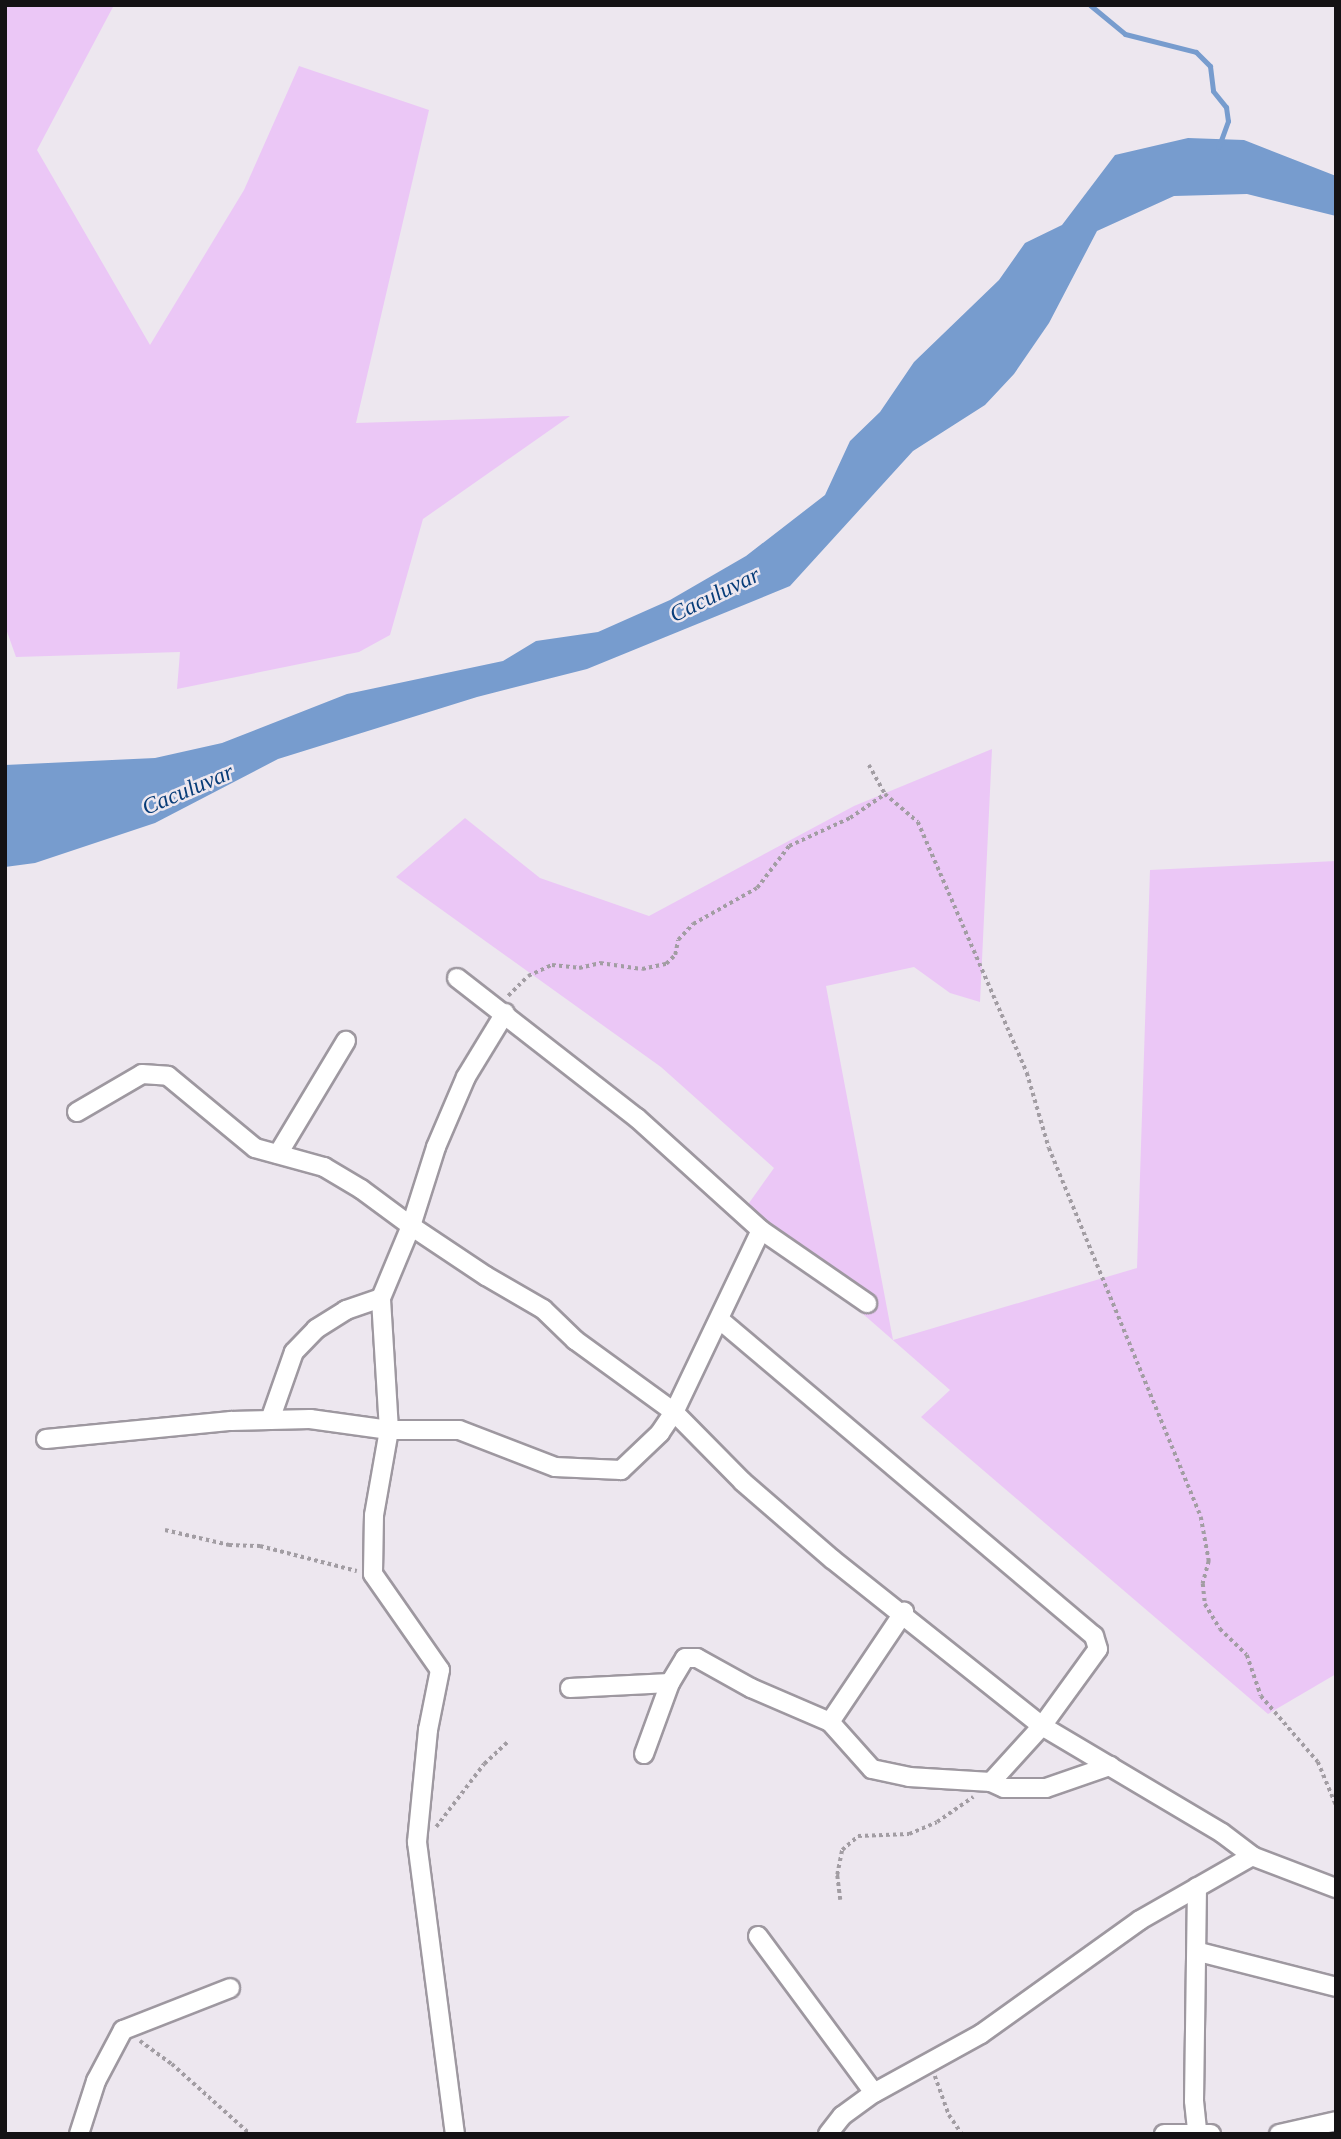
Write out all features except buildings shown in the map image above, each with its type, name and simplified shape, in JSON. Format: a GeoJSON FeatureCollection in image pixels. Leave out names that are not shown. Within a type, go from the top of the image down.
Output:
{"type":"FeatureCollection","features":[{"type":"Feature","properties":{"kind":"street"},"geometry":{"type":"LineString","coordinates":[[457,978],[637,1118],[761,1230],[867,1303]]}},
{"type":"Feature","properties":{"kind":"street"},"geometry":{"type":"LineString","coordinates":[[455,2134],[417,1842],[428,1730],[440,1670],[373,1574],[374,1515],[389,1430],[381,1298],[411,1227],[436,1147],[466,1077],[502,1011]]}},
{"type":"Feature","properties":{"kind":"street"},"geometry":{"type":"LineString","coordinates":[[278,1154],[346,1041]]}},
{"type":"Feature","properties":{"kind":"street"},"geometry":{"type":"LineString","coordinates":[[77,1112],[142,1074],[168,1076],[255,1147],[324,1167],[411,1227],[543,1309],[575,1340],[674,1412],[743,1482],[832,1559],[904,1612],[1042,1727],[1110,1766],[1252,1856],[1336,1888]]}},
{"type":"Feature","properties":{"kind":"street"},"geometry":{"type":"LineString","coordinates":[[46,1439],[310,1419],[389,1430],[459,1430],[555,1466],[621,1470],[660,1433],[674,1412],[761,1230]]}},
{"type":"Feature","properties":{"kind":"street"},"geometry":{"type":"LineString","coordinates":[[270,1420],[294,1352],[316,1329],[346,1310],[381,1298]]}},
{"type":"Feature","properties":{"kind":"street"},"geometry":{"type":"LineString","coordinates":[[720,1320],[1094,1636],[1098,1649],[1094,1661],[1042,1727],[991,1782]]}},
{"type":"Feature","properties":{"kind":"street"},"geometry":{"type":"LineString","coordinates":[[830,1722],[904,1612]]}},
{"type":"Feature","properties":{"kind":"street"},"geometry":{"type":"LineString","coordinates":[[644,1754],[670,1683],[685,1658],[697,1658],[751,1688],[830,1722],[872,1769],[908,1777],[991,1782],[1003,1788],[1046,1788],[1110,1766]]}},
{"type":"Feature","properties":{"kind":"street"},"geometry":{"type":"LineString","coordinates":[[570,1688],[670,1683]]}},
{"type":"Feature","properties":{"kind":"street"},"geometry":{"type":"LineString","coordinates":[[828,2134],[842,2116],[874,2093],[981,2034],[1140,1920],[1252,1856]]}},
{"type":"Feature","properties":{"kind":"street"},"geometry":{"type":"LineString","coordinates":[[1164,2134],[1204,2133],[1194,2101],[1199,1952],[1197,1887]]}},
{"type":"Feature","properties":{"kind":"street"},"geometry":{"type":"LineString","coordinates":[[758,1937],[874,2093]]}},
{"type":"Feature","properties":{"kind":"street"},"geometry":{"type":"LineString","coordinates":[[1199,1952],[1336,1987]]}},
{"type":"Feature","properties":{"kind":"street"},"geometry":{"type":"LineString","coordinates":[[79,2134],[96,2081],[123,2030],[230,1988]]}},
{"type":"Feature","properties":{"kind":"street"},"geometry":{"type":"LineString","coordinates":[[1279,2134],[1336,2121]]}},
{"type":"Feature","properties":{"kind":"path"},"geometry":{"type":"LineString","coordinates":[[869,765],[885,794],[918,822],[1027,1073],[1049,1148],[1201,1517],[1209,1561],[1203,1584],[1205,1604],[1220,1629],[1247,1655],[1261,1696],[1318,1762],[1336,1805]]}},
{"type":"Feature","properties":{"kind":"path"},"geometry":{"type":"LineString","coordinates":[[502,1011],[528,976],[552,965],[579,968],[600,963],[642,969],[666,964],[675,956],[678,940],[692,924],[757,888],[789,846],[850,818],[885,794]]}},
{"type":"Feature","properties":{"kind":"path"},"geometry":{"type":"LineString","coordinates":[[165,1530],[373,1574]]}},
{"type":"Feature","properties":{"kind":"path"},"geometry":{"type":"LineString","coordinates":[[417,1842],[440,1823],[484,1763],[509,1741]]}},
{"type":"Feature","properties":{"kind":"path"},"geometry":{"type":"LineString","coordinates":[[841,1900],[836,1875],[842,1850],[858,1836],[909,1834],[937,1822],[991,1782]]}},
{"type":"Feature","properties":{"kind":"path"},"geometry":{"type":"LineString","coordinates":[[123,2030],[172,2064],[250,2134]]}},
{"type":"Feature","properties":{"kind":"path"},"geometry":{"type":"LineString","coordinates":[[930,2063],[949,2115],[962,2134]]}},
{"type":"Feature","properties":{"kind":"shaded area"},"geometry":{"type":"Polygon","coordinates":[[[5,5],[114,5],[37,150],[150,345],[244,190],[299,66],[429,110],[356,423],[570,416],[423,519],[390,635],[359,652],[177,689],[180,652],[16,657],[5,626],[5,5]]]}},
{"type":"Feature","properties":{"kind":"shaded area"},"geometry":{"type":"Polygon","coordinates":[[[992,749],[980,1002],[950,993],[914,967],[826,986],[893,1340],[1137,1268],[1150,870],[1336,861],[1336,1674],[1268,1714],[921,1417],[950,1390],[744,1210],[774,1168],[661,1067],[396,877],[465,818],[540,878],[649,916],[854,806],[992,749]]]}},
{"type":"Feature","properties":{"kind":"water","name":"Caculuvar"},"geometry":{"type":"Polygon","coordinates":[[[1188,138],[1244,140],[1336,176],[1336,216],[1247,194],[1174,196],[1097,231],[1049,323],[1014,374],[985,405],[913,451],[790,586],[587,669],[477,697],[278,759],[155,823],[35,863],[5,867],[5,765],[155,758],[222,743],[347,694],[503,661],[536,641],[598,632],[670,600],[746,556],[825,495],[850,441],[880,412],[914,362],[999,280],[1025,243],[1062,225],[1115,155],[1188,138]]]}},
{"type":"Feature","properties":{"kind":"waterway"},"geometry":{"type":"LineString","coordinates":[[1090,5],[1125,34],[1196,52],[1210,66],[1213,91],[1226,107],[1228,121],[1219,146]]}}]}
